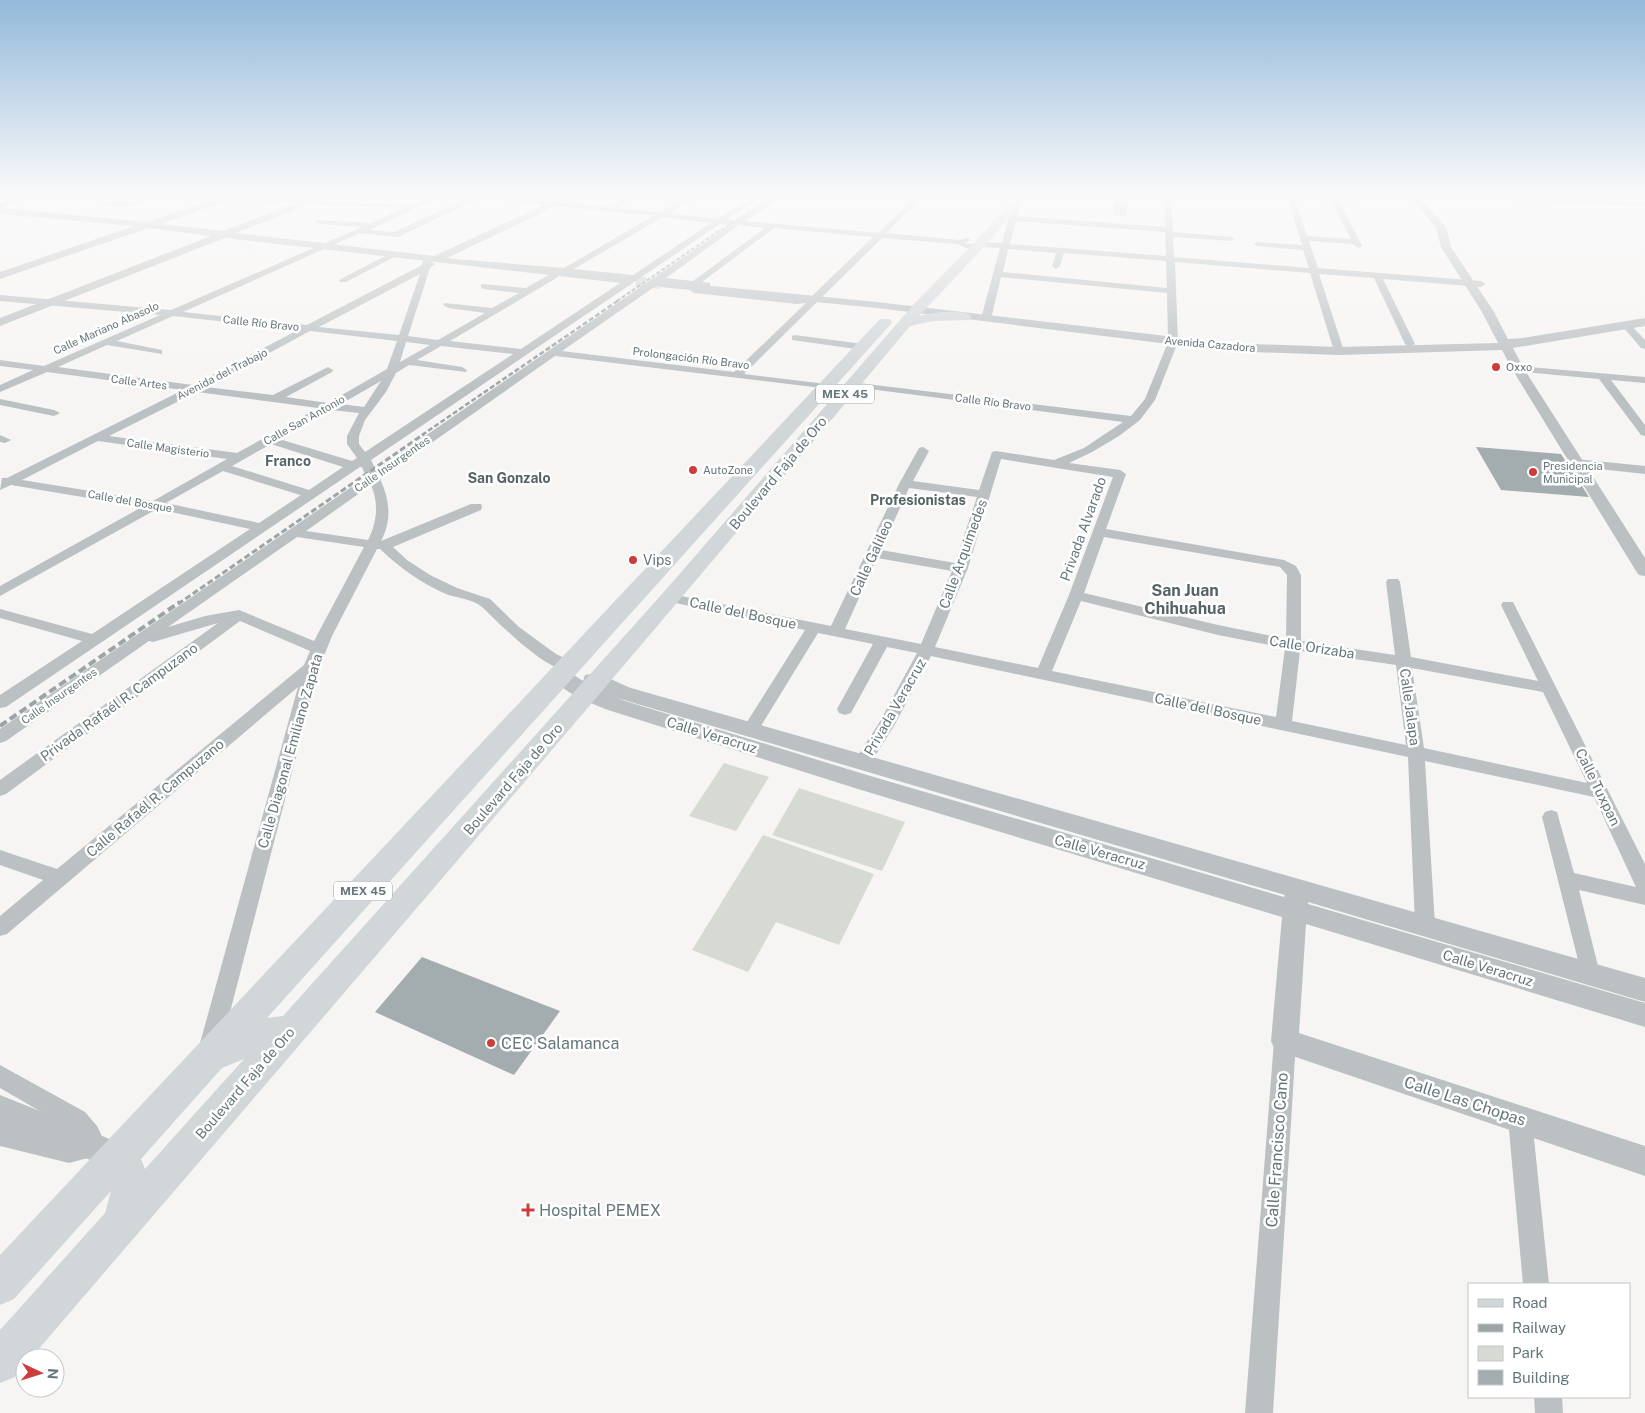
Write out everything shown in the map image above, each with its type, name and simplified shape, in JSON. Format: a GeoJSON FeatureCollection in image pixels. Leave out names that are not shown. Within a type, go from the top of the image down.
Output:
{"type":"FeatureCollection","features":[{"type":"Feature","properties":{"kind":"main road","name":"Boulevard Faja de Oro"},"geometry":{"type":"LineString","coordinates":[[0,1362],[293,1030],[573,675],[671,598],[739,500],[826,387],[863,347],[908,311],[963,260]]}},
{"type":"Feature","properties":{"kind":"main road","name":"Boulevard Faja de Oro"},"geometry":{"type":"LineString","coordinates":[[0,1284],[104,1152],[206,1061],[739,500],[854,384],[908,311],[922,282]]}},
{"type":"Feature","properties":{"kind":"main road"},"geometry":{"type":"LineString","coordinates":[[908,311],[933,317],[964,317]]}},
{"type":"Feature","properties":{"kind":"main road"},"geometry":{"type":"LineString","coordinates":[[206,1061],[220,1052],[264,1034],[293,1030]]}},
{"type":"Feature","properties":{"kind":"main road"},"geometry":{"type":"LineString","coordinates":[[104,1152],[125,1164],[129,1173],[131,1185],[130,1198],[119,1226]]}},
{"type":"Feature","properties":{"kind":"street"},"geometry":{"type":"LineString","coordinates":[[0,276],[45,260]]}},
{"type":"Feature","properties":{"kind":"street"},"geometry":{"type":"LineString","coordinates":[[0,322],[157,260]]}},
{"type":"Feature","properties":{"kind":"street","name":"Calle Mariano Abasolo"},"geometry":{"type":"LineString","coordinates":[[0,389],[294,260]]}},
{"type":"Feature","properties":{"kind":"street"},"geometry":{"type":"LineString","coordinates":[[343,280],[384,260]]}},
{"type":"Feature","properties":{"kind":"street"},"geometry":{"type":"LineString","coordinates":[[426,260],[465,262],[626,280]]}},
{"type":"Feature","properties":{"kind":"street","name":"Calle San Antonio"},"geometry":{"type":"LineString","coordinates":[[0,592],[392,371],[583,260]]}},
{"type":"Feature","properties":{"kind":"street","name":"Calle Insurgentes"},"geometry":{"type":"LineString","coordinates":[[0,737],[293,533],[362,466],[654,260]]}},
{"type":"Feature","properties":{"kind":"street","name":"Calle Insurgentes"},"geometry":{"type":"LineString","coordinates":[[0,703],[260,527],[552,353],[687,260]]}},
{"type":"Feature","properties":{"kind":"street"},"geometry":{"type":"LineString","coordinates":[[694,284],[726,260]]}},
{"type":"Feature","properties":{"kind":"street"},"geometry":{"type":"LineString","coordinates":[[736,376],[812,299],[854,260]]}},
{"type":"Feature","properties":{"kind":"street"},"geometry":{"type":"LineString","coordinates":[[987,315],[1002,260]]}},
{"type":"Feature","properties":{"kind":"street"},"geometry":{"type":"LineString","coordinates":[[1056,266],[1058,260]]}},
{"type":"Feature","properties":{"kind":"street"},"geometry":{"type":"LineString","coordinates":[[1055,464],[1088,450],[1115,434],[1133,420],[1150,400],[1173,340],[1170,260],[1476,284]]}},
{"type":"Feature","properties":{"kind":"street"},"geometry":{"type":"LineString","coordinates":[[1310,260],[1338,348]]}},
{"type":"Feature","properties":{"kind":"street"},"geometry":{"type":"LineString","coordinates":[[1456,260],[1476,284],[1531,370],[1582,463],[1645,571]]}},
{"type":"Feature","properties":{"kind":"street","name":"Avenida del Trabajo"},"geometry":{"type":"LineString","coordinates":[[2,481],[181,387],[433,261]]}},
{"type":"Feature","properties":{"kind":"street","name":"Avenida del Trabajo"},"geometry":{"type":"LineString","coordinates":[[2,481],[98,438],[194,389],[433,261]]}},
{"type":"Feature","properties":{"kind":"street","name":"Calle Diagonal Emiliano Zapata"},"geometry":{"type":"LineString","coordinates":[[206,1061],[311,668],[318,648],[379,545],[383,511],[380,492],[362,466],[353,444],[353,436],[356,428],[381,392],[392,371],[402,338],[433,261]]}},
{"type":"Feature","properties":{"kind":"street"},"geometry":{"type":"LineString","coordinates":[[465,262],[496,268],[626,280]]}},
{"type":"Feature","properties":{"kind":"street"},"geometry":{"type":"LineString","coordinates":[[998,274],[1171,291]]}},
{"type":"Feature","properties":{"kind":"street"},"geometry":{"type":"LineString","coordinates":[[1377,276],[1410,344]]}},
{"type":"Feature","properties":{"kind":"street"},"geometry":{"type":"LineString","coordinates":[[656,283],[694,284],[801,296],[812,299]]}},
{"type":"Feature","properties":{"kind":"street","name":"Avenida Cazadora"},"geometry":{"type":"LineString","coordinates":[[656,283],[877,306],[908,311],[987,315],[1226,347],[1338,348],[1488,344]]}},
{"type":"Feature","properties":{"kind":"street"},"geometry":{"type":"LineString","coordinates":[[484,286],[530,290]]}},
{"type":"Feature","properties":{"kind":"street","name":"Calle Río Bravo"},"geometry":{"type":"LineString","coordinates":[[0,298],[170,313],[522,352]]}},
{"type":"Feature","properties":{"kind":"street"},"geometry":{"type":"LineString","coordinates":[[448,305],[494,311]]}},
{"type":"Feature","properties":{"kind":"street","name":"Avenida Cazadora"},"geometry":{"type":"LineString","coordinates":[[964,317],[1173,340]]}},
{"type":"Feature","properties":{"kind":"street","name":"Avenida Cazadora"},"geometry":{"type":"LineString","coordinates":[[1338,348],[1410,344],[1513,344],[1645,322]]}},
{"type":"Feature","properties":{"kind":"street"},"geometry":{"type":"LineString","coordinates":[[1626,325],[1645,346]]}},
{"type":"Feature","properties":{"kind":"street"},"geometry":{"type":"LineString","coordinates":[[795,338],[863,347]]}},
{"type":"Feature","properties":{"kind":"street"},"geometry":{"type":"LineString","coordinates":[[105,342],[158,352]]}},
{"type":"Feature","properties":{"kind":"street"},"geometry":{"type":"LineString","coordinates":[[1513,344],[1518,369],[1582,463],[1645,549]]}},
{"type":"Feature","properties":{"kind":"street","name":"Prolongación Río Bravo"},"geometry":{"type":"LineString","coordinates":[[552,353],[826,387]]}},
{"type":"Feature","properties":{"kind":"street"},"geometry":{"type":"LineString","coordinates":[[407,362],[462,370]]}},
{"type":"Feature","properties":{"kind":"street","name":"Calle Artes"},"geometry":{"type":"LineString","coordinates":[[0,363],[367,411]]}},
{"type":"Feature","properties":{"kind":"street"},"geometry":{"type":"LineString","coordinates":[[1518,369],[1645,380]]}},
{"type":"Feature","properties":{"kind":"street"},"geometry":{"type":"LineString","coordinates":[[274,399],[328,370]]}},
{"type":"Feature","properties":{"kind":"street"},"geometry":{"type":"LineString","coordinates":[[1602,376],[1645,433]]}},
{"type":"Feature","properties":{"kind":"street","name":"Calle Río Bravo"},"geometry":{"type":"LineString","coordinates":[[854,384],[1133,420]]}},
{"type":"Feature","properties":{"kind":"street"},"geometry":{"type":"LineString","coordinates":[[0,402],[54,413]]}},
{"type":"Feature","properties":{"kind":"street","name":"Calle Magisterio"},"geometry":{"type":"LineString","coordinates":[[98,438],[239,457]]}},
{"type":"Feature","properties":{"kind":"street"},"geometry":{"type":"LineString","coordinates":[[269,440],[362,466]]}},
{"type":"Feature","properties":{"kind":"street","name":"Calle Galileo"},"geometry":{"type":"LineString","coordinates":[[836,632],[905,484],[923,452]]}},
{"type":"Feature","properties":{"kind":"street","name":"Calle Arquímedes"},"geometry":{"type":"LineString","coordinates":[[926,651],[961,568],[996,455],[1055,464]]}},
{"type":"Feature","properties":{"kind":"street"},"geometry":{"type":"LineString","coordinates":[[1582,463],[1645,470]]}},
{"type":"Feature","properties":{"kind":"street","name":"Privada Alvarado"},"geometry":{"type":"LineString","coordinates":[[1055,464],[1120,474],[1076,595]]}},
{"type":"Feature","properties":{"kind":"street"},"geometry":{"type":"LineString","coordinates":[[221,467],[304,492]]}},
{"type":"Feature","properties":{"kind":"street","name":"Calle del Bosque"},"geometry":{"type":"LineString","coordinates":[[2,481],[156,505],[260,527]]}},
{"type":"Feature","properties":{"kind":"street"},"geometry":{"type":"LineString","coordinates":[[905,484],[985,494]]}},
{"type":"Feature","properties":{"kind":"street"},"geometry":{"type":"LineString","coordinates":[[293,533],[379,545],[476,507]]}},
{"type":"Feature","properties":{"kind":"street"},"geometry":{"type":"LineString","coordinates":[[1099,532],[1284,564],[1291,569],[1294,574],[1294,645],[1283,724]]}},
{"type":"Feature","properties":{"kind":"street"},"geometry":{"type":"LineString","coordinates":[[379,545],[425,578],[452,591],[485,602],[514,630],[573,675]]}},
{"type":"Feature","properties":{"kind":"street"},"geometry":{"type":"LineString","coordinates":[[873,553],[961,568]]}},
{"type":"Feature","properties":{"kind":"street","name":"Calle Jalapa"},"geometry":{"type":"LineString","coordinates":[[1393,582],[1416,753],[1426,926]]}},
{"type":"Feature","properties":{"kind":"street"},"geometry":{"type":"LineString","coordinates":[[1043,674],[1076,595]]}},
{"type":"Feature","properties":{"kind":"street","name":"Calle Orizaba"},"geometry":{"type":"LineString","coordinates":[[1076,595],[1190,624],[1294,645],[1404,661],[1549,688]]}},
{"type":"Feature","properties":{"kind":"street","name":"Calle del Bosque"},"geometry":{"type":"LineString","coordinates":[[671,598],[1283,724],[1601,792]]}},
{"type":"Feature","properties":{"kind":"street","name":"Calle Tuxpan"},"geometry":{"type":"LineString","coordinates":[[1508,605],[1601,792],[1645,886]]}},
{"type":"Feature","properties":{"kind":"street"},"geometry":{"type":"LineString","coordinates":[[0,613],[95,640]]}},
{"type":"Feature","properties":{"kind":"street"},"geometry":{"type":"LineString","coordinates":[[239,615],[318,648]]}},
{"type":"Feature","properties":{"kind":"street","name":"Privada Rafaél R. Campuzano"},"geometry":{"type":"LineString","coordinates":[[136,643],[187,626],[239,615]]}},
{"type":"Feature","properties":{"kind":"street","name":"Privada Rafaél R. Campuzano"},"geometry":{"type":"LineString","coordinates":[[0,789],[239,615]]}},
{"type":"Feature","properties":{"kind":"street","name":"Privada Rafaél R. Campuzano"},"geometry":{"type":"LineString","coordinates":[[172,618],[187,626]]}},
{"type":"Feature","properties":{"kind":"street","name":"Calle del Bosque"},"geometry":{"type":"LineString","coordinates":[[750,730],[814,628]]}},
{"type":"Feature","properties":{"kind":"street"},"geometry":{"type":"LineString","coordinates":[[845,709],[882,642]]}},
{"type":"Feature","properties":{"kind":"street","name":"Privada Veracruz"},"geometry":{"type":"LineString","coordinates":[[862,763],[900,704],[926,651]]}},
{"type":"Feature","properties":{"kind":"street","name":"Calle Rafaél R. Campuzano"},"geometry":{"type":"LineString","coordinates":[[0,928],[311,668]]}},
{"type":"Feature","properties":{"kind":"street","name":"Calle Veracruz"},"geometry":{"type":"LineString","coordinates":[[573,675],[624,693],[862,763],[1295,899],[1645,1015]]}},
{"type":"Feature","properties":{"kind":"street","name":"Calle Veracruz"},"geometry":{"type":"LineString","coordinates":[[573,675],[616,705],[866,783],[1295,899],[1426,926],[1645,990]]}},
{"type":"Feature","properties":{"kind":"street"},"geometry":{"type":"LineString","coordinates":[[1552,818],[1590,974]]}},
{"type":"Feature","properties":{"kind":"street"},"geometry":{"type":"LineString","coordinates":[[0,857],[59,878]]}},
{"type":"Feature","properties":{"kind":"street"},"geometry":{"type":"LineString","coordinates":[[1567,879],[1645,898]]}},
{"type":"Feature","properties":{"kind":"street","name":"Calle Francisco Cano"},"geometry":{"type":"LineString","coordinates":[[1259,1413],[1295,899]]}},
{"type":"Feature","properties":{"kind":"street","name":"Calle Las Chopas"},"geometry":{"type":"LineString","coordinates":[[1285,1041],[1645,1161]]}},
{"type":"Feature","properties":{"kind":"street"},"geometry":{"type":"LineString","coordinates":[[0,1076],[77,1120],[104,1152]]}},
{"type":"Feature","properties":{"kind":"street"},"geometry":{"type":"LineString","coordinates":[[0,1109],[104,1152]]}},
{"type":"Feature","properties":{"kind":"street"},"geometry":{"type":"LineString","coordinates":[[1520,1119],[1536,1283]]}},
{"type":"Feature","properties":{"kind":"street"},"geometry":{"type":"LineString","coordinates":[[0,1134],[23,1141],[68,1150],[104,1152]]}},
{"type":"Feature","properties":{"kind":"street"},"geometry":{"type":"LineString","coordinates":[[1548,1398],[1550,1413]]}},
{"type":"Feature","properties":{"kind":"green space"},"geometry":{"type":"Polygon","coordinates":[[[724,763],[769,777],[736,831],[689,816],[724,763]]]}},
{"type":"Feature","properties":{"kind":"green space"},"geometry":{"type":"Polygon","coordinates":[[[799,788],[905,822],[882,871],[772,835],[799,788]]]}},
{"type":"Feature","properties":{"kind":"green space"},"geometry":{"type":"Polygon","coordinates":[[[763,835],[874,874],[839,945],[776,922],[748,972],[692,950],[763,835]]]}},
{"type":"Feature","properties":{"kind":"building","name":"Presidencia Municipal"},"geometry":{"type":"Polygon","coordinates":[[[1476,447],[1561,454],[1589,497],[1501,490],[1476,447]]]}},
{"type":"Feature","properties":{"kind":"building","name":"CEC Salamanca"},"geometry":{"type":"Polygon","coordinates":[[[422,957],[560,1011],[514,1075],[375,1012],[422,957]]]}},
{"type":"Feature","properties":{"kind":"tunnel"},"geometry":{"type":"LineString","coordinates":[[621,280],[660,284]]}},
{"type":"Feature","properties":{"kind":"railway"},"geometry":{"type":"LineString","coordinates":[[617,301],[677,260]]}},
{"type":"Feature","properties":{"kind":"railway"},"geometry":{"type":"LineString","coordinates":[[422,435],[619,300]]}},
{"type":"Feature","properties":{"kind":"railway"},"geometry":{"type":"LineString","coordinates":[[178,604],[424,434]]}},
{"type":"Feature","properties":{"kind":"railway"},"geometry":{"type":"LineString","coordinates":[[0,726],[180,602]]}},
{"type":"Feature","properties":{"kind":"place","name":"Oxxo"},"geometry":{"type":"Point","coordinates":[1496,367]}},
{"type":"Feature","properties":{"kind":"place","name":"AutoZone"},"geometry":{"type":"Point","coordinates":[693,470]}},
{"type":"Feature","properties":{"kind":"place","name":"Presidencia Municipal"},"geometry":{"type":"Point","coordinates":[1533,472]}},
{"type":"Feature","properties":{"kind":"place","name":"Vips"},"geometry":{"type":"Point","coordinates":[633,560]}},
{"type":"Feature","properties":{"kind":"place","name":"CEC Salamanca"},"geometry":{"type":"Point","coordinates":[491,1043]}},
{"type":"Feature","properties":{"kind":"place","name":"Hospital PEMEX"},"geometry":{"type":"Point","coordinates":[528,1210]}},
{"type":"Feature","properties":{"kind":"district","name":"Franco"},"geometry":{"type":"Point","coordinates":[288,461]}},
{"type":"Feature","properties":{"kind":"district","name":"San Gonzalo"},"geometry":{"type":"Point","coordinates":[509,478]}},
{"type":"Feature","properties":{"kind":"district","name":"Profesionistas"},"geometry":{"type":"Point","coordinates":[918,500]}},
{"type":"Feature","properties":{"kind":"district","name":"San Juan Chihuahua"},"geometry":{"type":"Point","coordinates":[1185,599]}}]}
